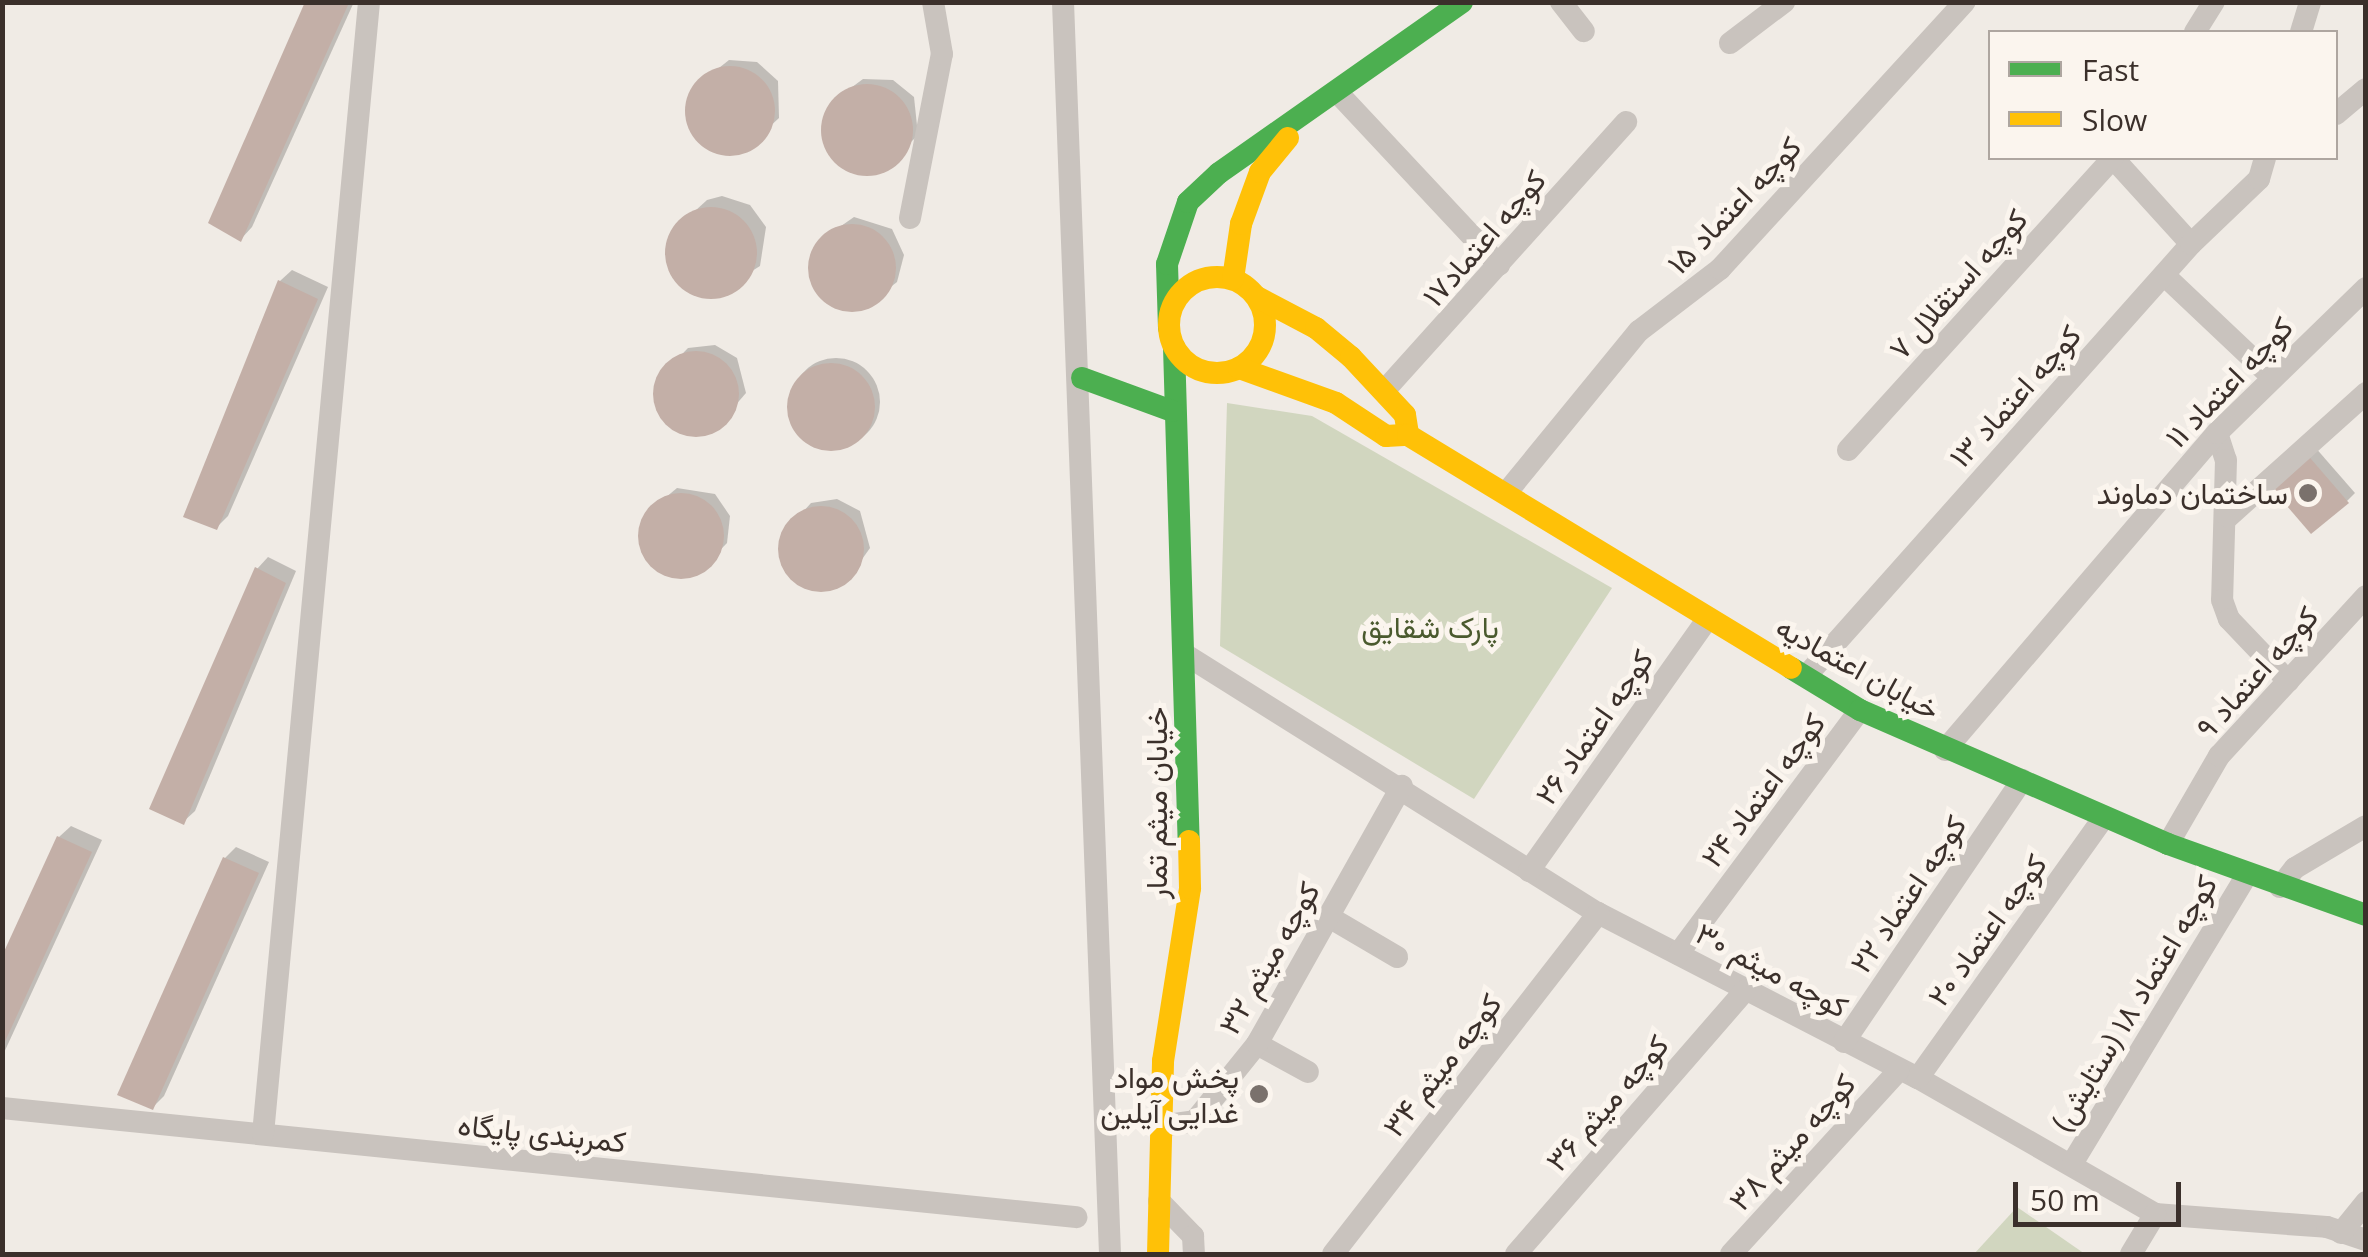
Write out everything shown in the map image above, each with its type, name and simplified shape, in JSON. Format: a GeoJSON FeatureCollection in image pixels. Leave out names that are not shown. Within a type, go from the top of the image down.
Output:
{"type":"FeatureCollection","features":[{"type":"Feature","properties":{"kind":"street"},"geometry":{"type":"LineString","coordinates":[[263,1134],[369,2]]}},
{"type":"Feature","properties":{"kind":"street"},"geometry":{"type":"LineString","coordinates":[[910,218],[942,54],[933,2]]}},
{"type":"Feature","properties":{"kind":"street"},"geometry":{"type":"LineString","coordinates":[[1063,2],[1082,378],[1110,1254]]}},
{"type":"Feature","properties":{"kind":"street","name":"خیابان میثم تمار"},"geometry":{"type":"LineString","coordinates":[[1158,1254],[1163,1061],[1190,888],[1186,654],[1167,264],[1188,202],[1462,2]]}},
{"type":"Feature","properties":{"kind":"street"},"geometry":{"type":"LineString","coordinates":[[1562,2],[1584,32]]}},
{"type":"Feature","properties":{"kind":"street"},"geometry":{"type":"LineString","coordinates":[[1730,43],[1784,2]]}},
{"type":"Feature","properties":{"kind":"street","name":"کوچه اعتماد ۱۵"},"geometry":{"type":"LineString","coordinates":[[1507,492],[1639,331],[1720,269],[1965,2]]}},
{"type":"Feature","properties":{"kind":"street"},"geometry":{"type":"LineString","coordinates":[[2196,30],[2214,2]]}},
{"type":"Feature","properties":{"kind":"street"},"geometry":{"type":"LineString","coordinates":[[2302,30],[2310,2]]}},
{"type":"Feature","properties":{"kind":"street"},"geometry":{"type":"LineString","coordinates":[[2338,112],[2366,89]]}},
{"type":"Feature","properties":{"kind":"street"},"geometry":{"type":"LineString","coordinates":[[1336,92],[1499,265]]}},
{"type":"Feature","properties":{"kind":"street","name":"خیابان میثم تمار"},"geometry":{"type":"LineString","coordinates":[[1233,278],[1241,224],[1260,172],[1312,109]]}},
{"type":"Feature","properties":{"kind":"street","name":"کوچه اعتماد۱۷"},"geometry":{"type":"LineString","coordinates":[[1384,391],[1626,122]]}},
{"type":"Feature","properties":{"kind":"street","name":"کوچه استقلال ۷"},"geometry":{"type":"LineString","coordinates":[[1848,450],[2111,160]]}},
{"type":"Feature","properties":{"kind":"street"},"geometry":{"type":"LineString","coordinates":[[2115,160],[2192,244]]}},
{"type":"Feature","properties":{"kind":"street","name":"کوچه اعتماد ۱۳"},"geometry":{"type":"LineString","coordinates":[[1807,675],[2262,168]]}},
{"type":"Feature","properties":{"kind":"street"},"geometry":{"type":"LineString","coordinates":[[2164,274],[2274,378]]}},
{"type":"Feature","properties":{"kind":"street"},"geometry":{"type":"LineString","coordinates":[[1230,371],[1186,362],[1171,338],[1171,310],[1196,282],[1233,278],[1257,298],[1316,328],[1405,415],[1408,435]]}},
{"type":"Feature","properties":{"kind":"street","name":"کوچه اعتماد ۱۱"},"geometry":{"type":"LineString","coordinates":[[1945,750],[2217,433],[2366,288]]}},
{"type":"Feature","properties":{"kind":"street"},"geometry":{"type":"LineString","coordinates":[[1082,378],[1172,411],[1230,371],[1264,340],[1266,321],[1257,298]]}},
{"type":"Feature","properties":{"kind":"street","name":"خیابان اعتمادیه"},"geometry":{"type":"LineString","coordinates":[[1230,371],[1336,403],[1386,436],[1408,435],[1860,710],[2168,844],[2366,915]]}},
{"type":"Feature","properties":{"kind":"street"},"geometry":{"type":"LineString","coordinates":[[2228,517],[2366,392]]}},
{"type":"Feature","properties":{"kind":"street"},"geometry":{"type":"LineString","coordinates":[[2217,433],[2226,460],[2228,517],[2220,581],[2229,619],[2288,680]]}},
{"type":"Feature","properties":{"kind":"street","name":"کوچه اعتماد ۹"},"geometry":{"type":"LineString","coordinates":[[2168,844],[2219,756],[2366,596]]}},
{"type":"Feature","properties":{"kind":"street","name":"کوچه اعتماد ۲۶"},"geometry":{"type":"LineString","coordinates":[[1529,870],[1708,618]]}},
{"type":"Feature","properties":{"kind":"street","name":"کوچه میثم ۳۰"},"geometry":{"type":"LineString","coordinates":[[1186,654],[1402,786],[1598,913],[2073,1162],[2154,1214],[2341,1233],[2366,1240]]}},
{"type":"Feature","properties":{"kind":"street","name":"کوچه اعتماد ۲۴"},"geometry":{"type":"LineString","coordinates":[[1678,954],[1860,710]]}},
{"type":"Feature","properties":{"kind":"street","name":"کوچه اعتماد ۲۲"},"geometry":{"type":"LineString","coordinates":[[1844,1042],[2022,780]]}},
{"type":"Feature","properties":{"kind":"street","name":"کوچه میثم ۳۲"},"geometry":{"type":"LineString","coordinates":[[1160,1126],[1195,1121],[1257,1044],[1402,786]]}},
{"type":"Feature","properties":{"kind":"street","name":"کوچه اعتماد ۲۰"},"geometry":{"type":"LineString","coordinates":[[1908,1074],[2104,817]]}},
{"type":"Feature","properties":{"kind":"street"},"geometry":{"type":"LineString","coordinates":[[2290,890],[2295,868],[2366,826]]}},
{"type":"Feature","properties":{"kind":"street"},"geometry":{"type":"LineString","coordinates":[[2290,890],[2366,844]]}},
{"type":"Feature","properties":{"kind":"street","name":"کوچه اعتماد ۱۸ (ستایش)"},"geometry":{"type":"LineString","coordinates":[[2073,1162],[2247,875]]}},
{"type":"Feature","properties":{"kind":"street","name":"کوچه میثم ۳۴"},"geometry":{"type":"LineString","coordinates":[[1333,1254],[1598,913]]}},
{"type":"Feature","properties":{"kind":"street"},"geometry":{"type":"LineString","coordinates":[[1329,917],[1397,956]]}},
{"type":"Feature","properties":{"kind":"street","name":"کوچه میثم ۳۶"},"geometry":{"type":"LineString","coordinates":[[1516,1254],[1745,991]]}},
{"type":"Feature","properties":{"kind":"street"},"geometry":{"type":"LineString","coordinates":[[1257,1044],[1308,1072]]}},
{"type":"Feature","properties":{"kind":"street","name":"کوچه میثم ۳۸"},"geometry":{"type":"LineString","coordinates":[[1732,1254],[1908,1074]]}},
{"type":"Feature","properties":{"kind":"street","name":"کمربندی پایگاه"},"geometry":{"type":"LineString","coordinates":[[2,1108],[1076,1217]]}},
{"type":"Feature","properties":{"kind":"street"},"geometry":{"type":"LineString","coordinates":[[1159,1201],[1194,1236],[1194,1254]]}},
{"type":"Feature","properties":{"kind":"street"},"geometry":{"type":"LineString","coordinates":[[2341,1233],[2366,1202]]}},
{"type":"Feature","properties":{"kind":"street"},"geometry":{"type":"LineString","coordinates":[[2130,1254],[2154,1214]]}},
{"type":"Feature","properties":{"kind":"green space","name":"پارک شقایق"},"geometry":{"type":"Polygon","coordinates":[[[1227,403],[1312,416],[1612,588],[1474,799],[1220,646],[1227,403]]]}},
{"type":"Feature","properties":{"kind":"green space"},"geometry":{"type":"Polygon","coordinates":[[[2017,1207],[2085,1254],[1974,1254],[2017,1207]]]}},
{"type":"Feature","properties":{"kind":"building"},"geometry":{"type":"Polygon","coordinates":[[[305,2],[349,3],[241,242],[208,223],[305,2]]]}},
{"type":"Feature","properties":{"kind":"building"},"geometry":{"type":"Polygon","coordinates":[[[730,66],[747,69],[762,79],[772,94],[772,128],[762,143],[747,153],[730,156],[713,153],[698,143],[688,128],[685,111],[688,94],[698,79],[713,69],[730,66]]]}},
{"type":"Feature","properties":{"kind":"building"},"geometry":{"type":"Polygon","coordinates":[[[867,84],[884,88],[899,98],[909,113],[913,130],[909,147],[899,162],[884,172],[867,176],[850,172],[835,162],[825,147],[821,130],[825,113],[835,98],[850,88],[867,84]]]}},
{"type":"Feature","properties":{"kind":"building"},"geometry":{"type":"Polygon","coordinates":[[[711,207],[729,210],[744,220],[754,235],[754,271],[744,286],[729,296],[711,299],[693,296],[678,286],[668,271],[665,253],[668,235],[678,220],[693,210],[711,207]]]}},
{"type":"Feature","properties":{"kind":"building"},"geometry":{"type":"Polygon","coordinates":[[[852,224],[877,231],[889,243],[896,268],[889,293],[877,305],[852,312],[827,305],[815,293],[808,268],[815,243],[827,231],[852,224]]]}},
{"type":"Feature","properties":{"kind":"building"},"geometry":{"type":"Polygon","coordinates":[[[278,280],[318,299],[217,530],[183,517],[278,280]]]}},
{"type":"Feature","properties":{"kind":"building"},"geometry":{"type":"Polygon","coordinates":[[[696,351],[720,358],[732,370],[739,394],[732,418],[720,430],[696,437],[672,430],[660,418],[653,394],[660,370],[672,358],[696,351]]]}},
{"type":"Feature","properties":{"kind":"building"},"geometry":{"type":"Polygon","coordinates":[[[831,363],[848,366],[862,376],[872,390],[872,424],[862,438],[848,448],[831,451],[814,448],[800,438],[790,424],[787,407],[790,390],[800,376],[814,366],[831,363]]]}},
{"type":"Feature","properties":{"kind":"building","name":"ساختمان دماوند"},"geometry":{"type":"Polygon","coordinates":[[[2305,452],[2349,503],[2311,534],[2268,484],[2305,452]]]}},
{"type":"Feature","properties":{"kind":"building"},"geometry":{"type":"Polygon","coordinates":[[[681,493],[705,500],[717,512],[724,536],[717,560],[705,572],[681,579],[657,572],[645,560],[638,536],[645,512],[657,500],[681,493]]]}},
{"type":"Feature","properties":{"kind":"building"},"geometry":{"type":"Polygon","coordinates":[[[821,506],[845,513],[857,525],[864,549],[857,573],[845,585],[821,592],[797,585],[785,573],[778,549],[785,525],[797,513],[821,506]]]}},
{"type":"Feature","properties":{"kind":"building"},"geometry":{"type":"Polygon","coordinates":[[[255,567],[286,583],[184,825],[149,809],[255,567]]]}},
{"type":"Feature","properties":{"kind":"building"},"geometry":{"type":"Polygon","coordinates":[[[57,836],[92,852],[2,1048],[2,956],[57,836]]]}},
{"type":"Feature","properties":{"kind":"building"},"geometry":{"type":"Polygon","coordinates":[[[223,857],[259,873],[153,1110],[117,1095],[223,857]]]}},
{"type":"Feature","properties":{"kind":"traffic: fast"},"geometry":{"type":"LineString","coordinates":[[1169,328],[1167,264],[1188,202],[1219,173],[1462,2]]}},
{"type":"Feature","properties":{"kind":"traffic: fast"},"geometry":{"type":"LineString","coordinates":[[1174,347],[1189,841]]}},
{"type":"Feature","properties":{"kind":"traffic: fast"},"geometry":{"type":"LineString","coordinates":[[1082,378],[1172,411]]}},
{"type":"Feature","properties":{"kind":"traffic: fast"},"geometry":{"type":"LineString","coordinates":[[1791,668],[1860,710],[2168,844],[2366,915]]}},
{"type":"Feature","properties":{"kind":"traffic: slow"},"geometry":{"type":"LineString","coordinates":[[1233,279],[1241,224],[1260,172],[1288,138]]}},
{"type":"Feature","properties":{"kind":"traffic: slow"},"geometry":{"type":"LineString","coordinates":[[1217,277],[1235,281],[1251,291],[1261,307],[1265,325],[1261,343],[1251,359],[1235,369],[1217,373],[1199,369],[1183,359],[1173,343],[1169,325],[1173,307],[1183,291],[1199,281],[1217,277]]}},
{"type":"Feature","properties":{"kind":"traffic: slow"},"geometry":{"type":"LineString","coordinates":[[1257,297],[1316,328],[1351,357],[1405,415],[1408,435]]}},
{"type":"Feature","properties":{"kind":"traffic: slow"},"geometry":{"type":"LineString","coordinates":[[1239,368],[1336,403],[1386,436],[1408,435],[1791,668]]}},
{"type":"Feature","properties":{"kind":"traffic: slow"},"geometry":{"type":"LineString","coordinates":[[1158,1254],[1163,1061],[1190,888],[1189,841]]}},
{"type":"Feature","properties":{"kind":"place","name":"ساختمان دماوند"},"geometry":{"type":"Point","coordinates":[2308,493]}},
{"type":"Feature","properties":{"kind":"place","name":"پخش مواد غدایی آیلین"},"geometry":{"type":"Point","coordinates":[1259,1094]}}]}
